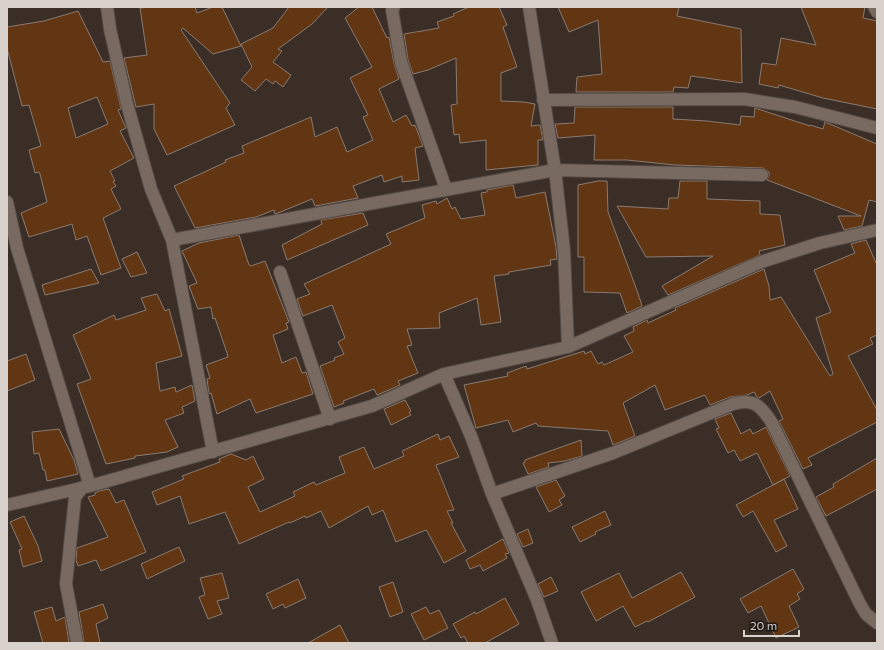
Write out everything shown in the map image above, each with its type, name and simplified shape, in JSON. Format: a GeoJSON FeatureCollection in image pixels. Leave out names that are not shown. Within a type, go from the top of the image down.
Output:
{"type":"FeatureCollection","features":[{"type":"Feature","properties":{"kind":"street"},"geometry":{"type":"LineString","coordinates":[[107,7],[110,29],[131,118],[151,189],[172,240],[213,452]]}},
{"type":"Feature","properties":{"kind":"street"},"geometry":{"type":"LineString","coordinates":[[394,7],[392,10],[401,62],[446,189]]}},
{"type":"Feature","properties":{"kind":"street"},"geometry":{"type":"LineString","coordinates":[[529,7],[555,170],[564,250],[568,347]]}},
{"type":"Feature","properties":{"kind":"street"},"geometry":{"type":"LineString","coordinates":[[874,7],[877,12]]}},
{"type":"Feature","properties":{"kind":"street"},"geometry":{"type":"LineString","coordinates":[[544,100],[744,99],[795,107],[877,128]]}},
{"type":"Feature","properties":{"kind":"street"},"geometry":{"type":"LineString","coordinates":[[172,240],[555,170],[762,175]]}},
{"type":"Feature","properties":{"kind":"street"},"geometry":{"type":"LineString","coordinates":[[7,202],[18,248],[86,487]]}},
{"type":"Feature","properties":{"kind":"street"},"geometry":{"type":"LineString","coordinates":[[7,505],[86,487],[330,419],[372,406],[444,374],[568,347],[760,262],[820,243],[877,230]]}},
{"type":"Feature","properties":{"kind":"street"},"geometry":{"type":"LineString","coordinates":[[280,272],[330,419]]}},
{"type":"Feature","properties":{"kind":"street"},"geometry":{"type":"LineString","coordinates":[[444,374],[471,436],[492,494],[537,600],[552,643]]}},
{"type":"Feature","properties":{"kind":"street"},"geometry":{"type":"LineString","coordinates":[[492,494],[620,451],[733,404],[744,401],[754,403],[764,411],[772,423],[860,604],[866,614],[877,623]]}},
{"type":"Feature","properties":{"kind":"street"},"geometry":{"type":"LineString","coordinates":[[77,643],[66,584],[75,497],[86,487]]}},
{"type":"Feature","properties":{"kind":"building"},"geometry":{"type":"Polygon","coordinates":[[[195,7],[197,13],[213,7],[222,7],[241,46],[213,54],[183,28],[181,30],[230,103],[226,108],[235,125],[167,155],[154,129],[154,104],[136,107],[124,58],[147,55],[140,8],[195,7]]]}},
{"type":"Feature","properties":{"kind":"building"},"geometry":{"type":"Polygon","coordinates":[[[289,7],[328,7],[312,24],[278,49],[282,51],[273,62],[291,75],[283,87],[275,81],[273,84],[266,79],[255,91],[241,80],[252,67],[241,44],[273,28],[289,7]]]}},
{"type":"Feature","properties":{"kind":"building"},"geometry":{"type":"Polygon","coordinates":[[[359,7],[372,7],[387,38],[389,37],[399,79],[379,89],[393,122],[406,115],[412,126],[415,125],[423,146],[415,148],[419,180],[402,182],[402,176],[384,182],[382,175],[353,186],[358,198],[315,206],[312,199],[275,214],[274,210],[256,217],[195,228],[174,186],[226,162],[225,160],[244,153],[242,146],[311,117],[315,137],[337,127],[347,152],[373,140],[363,117],[368,115],[350,78],[372,67],[345,18],[359,7]]]}},
{"type":"Feature","properties":{"kind":"building"},"geometry":{"type":"Polygon","coordinates":[[[469,7],[499,7],[507,25],[503,27],[517,67],[501,73],[501,101],[535,104],[531,126],[540,125],[543,140],[538,140],[538,165],[486,170],[486,140],[460,143],[459,134],[454,135],[451,105],[457,104],[456,58],[428,70],[413,74],[408,60],[404,34],[439,28],[437,22],[454,16],[453,14],[469,7]]]}},
{"type":"Feature","properties":{"kind":"building"},"geometry":{"type":"Polygon","coordinates":[[[558,7],[679,7],[677,16],[741,29],[742,83],[691,76],[688,88],[674,87],[673,92],[576,92],[577,77],[602,74],[598,20],[569,32],[558,7]]]}},
{"type":"Feature","properties":{"kind":"building"},"geometry":{"type":"Polygon","coordinates":[[[801,7],[865,7],[863,18],[877,21],[877,109],[823,98],[779,85],[778,88],[759,84],[762,63],[776,65],[781,38],[816,45],[801,7]]]}},
{"type":"Feature","properties":{"kind":"building"},"geometry":{"type":"Polygon","coordinates":[[[78,11],[103,62],[110,61],[121,109],[118,110],[126,128],[120,131],[134,158],[110,171],[115,181],[113,182],[116,186],[111,189],[121,209],[103,218],[121,268],[101,275],[87,236],[76,240],[72,224],[29,237],[21,213],[47,202],[40,174],[39,172],[35,173],[29,150],[41,146],[29,105],[22,106],[7,48],[7,27],[44,21],[78,11]],[[97,97],[68,108],[76,138],[108,124],[97,97]]]}},
{"type":"Feature","properties":{"kind":"building"},"geometry":{"type":"Polygon","coordinates":[[[575,107],[673,107],[673,119],[740,125],[741,116],[754,117],[755,108],[823,129],[825,122],[877,144],[877,202],[869,200],[862,226],[844,230],[838,216],[861,216],[767,180],[769,172],[763,168],[675,165],[627,160],[594,160],[595,135],[558,138],[555,124],[574,123],[575,107]]]}},
{"type":"Feature","properties":{"kind":"building"},"geometry":{"type":"Polygon","coordinates":[[[598,181],[607,181],[608,212],[642,306],[627,313],[620,293],[584,292],[584,257],[578,257],[578,185],[598,181]]]}},
{"type":"Feature","properties":{"kind":"building"},"geometry":{"type":"Polygon","coordinates":[[[680,181],[707,181],[707,199],[760,201],[760,214],[780,215],[785,245],[759,251],[760,255],[668,295],[662,286],[713,256],[646,257],[617,206],[668,209],[669,198],[678,198],[680,181]]]}},
{"type":"Feature","properties":{"kind":"building"},"geometry":{"type":"Polygon","coordinates":[[[513,185],[516,198],[545,192],[557,259],[550,260],[551,265],[494,276],[501,322],[481,325],[477,298],[439,313],[440,328],[407,329],[412,345],[407,346],[418,373],[398,381],[400,385],[377,395],[374,389],[343,401],[344,403],[334,407],[320,366],[335,360],[334,358],[344,354],[338,342],[345,338],[332,305],[303,316],[297,299],[310,294],[304,284],[391,244],[386,234],[425,218],[422,205],[436,201],[437,204],[447,198],[452,209],[455,207],[461,219],[485,215],[481,193],[487,192],[487,190],[513,185]]]}},
{"type":"Feature","properties":{"kind":"building"},"geometry":{"type":"Polygon","coordinates":[[[363,213],[368,225],[287,260],[282,245],[322,224],[321,220],[363,213]]]}},
{"type":"Feature","properties":{"kind":"building"},"geometry":{"type":"Polygon","coordinates":[[[239,235],[249,265],[251,266],[265,261],[289,322],[286,323],[288,329],[273,335],[282,363],[296,357],[302,373],[306,372],[313,394],[256,413],[250,399],[217,414],[211,393],[209,394],[207,379],[210,378],[206,365],[228,357],[215,318],[213,319],[211,307],[198,309],[189,286],[197,283],[182,251],[199,243],[239,235]]]}},
{"type":"Feature","properties":{"kind":"building"},"geometry":{"type":"Polygon","coordinates":[[[866,240],[877,265],[877,335],[870,338],[873,344],[848,356],[877,410],[877,422],[808,458],[812,465],[803,469],[779,421],[783,419],[770,391],[759,398],[754,392],[747,395],[730,397],[710,405],[705,395],[665,410],[655,385],[623,403],[635,436],[613,445],[608,431],[538,426],[536,423],[513,432],[508,420],[476,428],[464,385],[508,376],[507,373],[526,366],[527,369],[584,351],[585,354],[591,351],[598,364],[602,362],[604,365],[633,352],[624,336],[634,331],[633,327],[647,320],[648,323],[676,310],[675,308],[764,269],[769,286],[770,300],[781,297],[830,376],[833,374],[816,318],[831,312],[814,270],[855,253],[851,244],[866,240]]]}},
{"type":"Feature","properties":{"kind":"building"},"geometry":{"type":"Polygon","coordinates":[[[137,252],[147,273],[131,277],[122,259],[137,252]]]}},
{"type":"Feature","properties":{"kind":"building"},"geometry":{"type":"Polygon","coordinates":[[[91,269],[99,283],[45,295],[42,285],[91,269]]]}},
{"type":"Feature","properties":{"kind":"building"},"geometry":{"type":"Polygon","coordinates":[[[157,294],[165,311],[169,309],[182,356],[156,363],[160,391],[175,387],[176,392],[192,385],[195,401],[182,407],[184,413],[165,420],[178,447],[167,452],[135,456],[135,458],[106,464],[77,384],[91,379],[73,335],[114,315],[116,320],[146,310],[141,298],[157,294]]]}},
{"type":"Feature","properties":{"kind":"building"},"geometry":{"type":"Polygon","coordinates":[[[26,354],[35,380],[7,391],[7,361],[26,354]]]}},
{"type":"Feature","properties":{"kind":"building"},"geometry":{"type":"Polygon","coordinates":[[[405,400],[411,411],[409,412],[411,415],[391,425],[384,409],[405,400]]]}},
{"type":"Feature","properties":{"kind":"building"},"geometry":{"type":"Polygon","coordinates":[[[731,413],[741,434],[750,429],[753,434],[766,427],[790,476],[773,485],[757,453],[740,461],[734,450],[728,453],[716,429],[719,428],[715,419],[731,413]]]}},
{"type":"Feature","properties":{"kind":"building"},"geometry":{"type":"Polygon","coordinates":[[[59,429],[74,460],[78,474],[47,481],[39,453],[34,454],[32,432],[59,429]]]}},
{"type":"Feature","properties":{"kind":"building"},"geometry":{"type":"Polygon","coordinates":[[[438,434],[440,440],[449,436],[459,457],[436,465],[454,510],[447,511],[453,523],[451,523],[466,551],[444,563],[426,530],[396,542],[383,510],[372,515],[368,506],[329,528],[321,511],[306,518],[305,516],[290,523],[289,522],[239,544],[225,512],[189,524],[180,496],[157,505],[152,492],[184,479],[182,476],[220,462],[219,459],[231,454],[246,460],[253,456],[264,479],[248,487],[260,512],[295,496],[293,492],[314,482],[316,485],[345,473],[339,457],[364,447],[374,469],[404,456],[402,451],[438,434]]]}},
{"type":"Feature","properties":{"kind":"building"},"geometry":{"type":"Polygon","coordinates":[[[581,440],[582,456],[565,461],[548,463],[549,467],[528,474],[523,463],[525,460],[581,440]]]}},
{"type":"Feature","properties":{"kind":"building"},"geometry":{"type":"Polygon","coordinates":[[[877,458],[877,489],[826,516],[816,497],[834,487],[833,484],[877,458]]]}},
{"type":"Feature","properties":{"kind":"building"},"geometry":{"type":"Polygon","coordinates":[[[784,479],[798,509],[774,520],[787,546],[776,552],[753,511],[743,517],[736,505],[784,479]]]}},
{"type":"Feature","properties":{"kind":"building"},"geometry":{"type":"Polygon","coordinates":[[[556,480],[565,496],[559,500],[562,505],[549,512],[536,487],[556,480]]]}},
{"type":"Feature","properties":{"kind":"building"},"geometry":{"type":"Polygon","coordinates":[[[109,489],[116,503],[124,500],[146,552],[101,571],[96,560],[78,566],[76,560],[77,548],[108,537],[88,497],[95,495],[95,493],[99,491],[109,489]]]}},
{"type":"Feature","properties":{"kind":"building"},"geometry":{"type":"Polygon","coordinates":[[[605,511],[611,525],[595,532],[596,534],[580,542],[572,527],[605,511]]]}},
{"type":"Feature","properties":{"kind":"building"},"geometry":{"type":"Polygon","coordinates":[[[24,516],[38,546],[42,561],[23,567],[19,550],[22,549],[10,522],[24,516]]]}},
{"type":"Feature","properties":{"kind":"building"},"geometry":{"type":"Polygon","coordinates":[[[528,529],[533,543],[523,547],[517,534],[528,529]]]}},
{"type":"Feature","properties":{"kind":"building"},"geometry":{"type":"Polygon","coordinates":[[[503,539],[509,553],[505,554],[507,558],[483,571],[480,565],[470,569],[466,560],[503,539]]]}},
{"type":"Feature","properties":{"kind":"building"},"geometry":{"type":"Polygon","coordinates":[[[179,547],[185,561],[147,579],[141,564],[179,547]]]}},
{"type":"Feature","properties":{"kind":"building"},"geometry":{"type":"Polygon","coordinates":[[[793,569],[804,589],[797,594],[800,599],[789,606],[799,627],[776,638],[761,606],[748,613],[740,599],[793,569]]]}},
{"type":"Feature","properties":{"kind":"building"},"geometry":{"type":"Polygon","coordinates":[[[681,572],[695,597],[648,622],[647,621],[635,627],[623,606],[596,621],[581,592],[619,573],[632,598],[681,572]]]}},
{"type":"Feature","properties":{"kind":"building"},"geometry":{"type":"Polygon","coordinates":[[[222,573],[229,598],[217,601],[222,614],[208,619],[199,597],[205,595],[200,578],[222,573]]]}},
{"type":"Feature","properties":{"kind":"building"},"geometry":{"type":"Polygon","coordinates":[[[551,577],[558,591],[544,597],[538,584],[551,577]]]}},
{"type":"Feature","properties":{"kind":"building"},"geometry":{"type":"Polygon","coordinates":[[[298,579],[306,598],[285,608],[283,604],[273,609],[266,594],[298,579]]]}},
{"type":"Feature","properties":{"kind":"building"},"geometry":{"type":"Polygon","coordinates":[[[393,582],[403,612],[390,617],[379,587],[393,582]]]}},
{"type":"Feature","properties":{"kind":"building"},"geometry":{"type":"Polygon","coordinates":[[[505,598],[519,624],[485,643],[468,643],[464,636],[461,638],[453,624],[475,612],[476,614],[505,598]]]}},
{"type":"Feature","properties":{"kind":"building"},"geometry":{"type":"Polygon","coordinates":[[[103,604],[108,618],[96,624],[100,643],[84,643],[79,612],[103,604]]]}},
{"type":"Feature","properties":{"kind":"building"},"geometry":{"type":"Polygon","coordinates":[[[52,607],[56,621],[65,617],[69,643],[43,643],[34,612],[52,607]]]}},
{"type":"Feature","properties":{"kind":"building"},"geometry":{"type":"Polygon","coordinates":[[[426,607],[430,614],[439,610],[448,628],[424,640],[411,614],[426,607]]]}},
{"type":"Feature","properties":{"kind":"building"},"geometry":{"type":"Polygon","coordinates":[[[340,625],[349,643],[308,643],[340,625]]]}}]}
